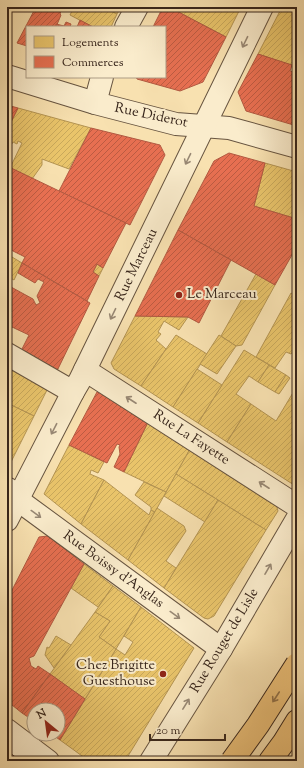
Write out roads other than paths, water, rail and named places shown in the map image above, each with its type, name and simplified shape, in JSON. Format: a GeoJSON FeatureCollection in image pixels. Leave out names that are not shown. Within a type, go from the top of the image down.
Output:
{"type":"FeatureCollection","features":[{"type":"Feature","properties":{"kind":"highway"},"geometry":{"type":"LineString","coordinates":[[232,761],[258,725],[297,664]]}},
{"type":"Feature","properties":{"kind":"highway"},"geometry":{"type":"LineString","coordinates":[[270,761],[297,721]]}},
{"type":"Feature","properties":{"kind":"street"},"geometry":{"type":"LineString","coordinates":[[127,26],[137,7]]}},
{"type":"Feature","properties":{"kind":"street","name":"Rue Marceau"},"geometry":{"type":"LineString","coordinates":[[7,520],[12,494],[85,370],[262,7]]}},
{"type":"Feature","properties":{"kind":"street","name":"Rue Diderot"},"geometry":{"type":"LineString","coordinates":[[7,76],[95,103],[176,124],[229,128],[297,147]]}},
{"type":"Feature","properties":{"kind":"street"},"geometry":{"type":"LineString","coordinates":[[95,103],[102,78]]}},
{"type":"Feature","properties":{"kind":"street"},"geometry":{"type":"LineString","coordinates":[[7,354],[73,392]]}},
{"type":"Feature","properties":{"kind":"street","name":"Rue La Fayette"},"geometry":{"type":"LineString","coordinates":[[85,370],[297,506]]}},
{"type":"Feature","properties":{"kind":"street","name":"Rue Boissy d'Anglas"},"geometry":{"type":"LineString","coordinates":[[12,494],[221,649]]}},
{"type":"Feature","properties":{"kind":"street","name":"Rue Rouget de Lisle"},"geometry":{"type":"LineString","coordinates":[[151,761],[221,649],[297,519]]}},
{"type":"Feature","properties":{"kind":"street"},"geometry":{"type":"LineString","coordinates":[[7,730],[40,755]]}},
{"type":"Feature","properties":{"kind":"street"},"geometry":{"type":"LineString","coordinates":[[7,758],[40,755]]}},
{"type":"Feature","properties":{"kind":"tram line"},"geometry":{"type":"LineString","coordinates":[[7,751],[21,761]]}},
{"type":"Feature","properties":{"kind":"place","name":"Le Marceau"},"geometry":{"type":"Point","coordinates":[179,295]}},
{"type":"Feature","properties":{"kind":"place","name":"Chez Brigitte Guesthouse"},"geometry":{"type":"Point","coordinates":[163,674]}}]}
